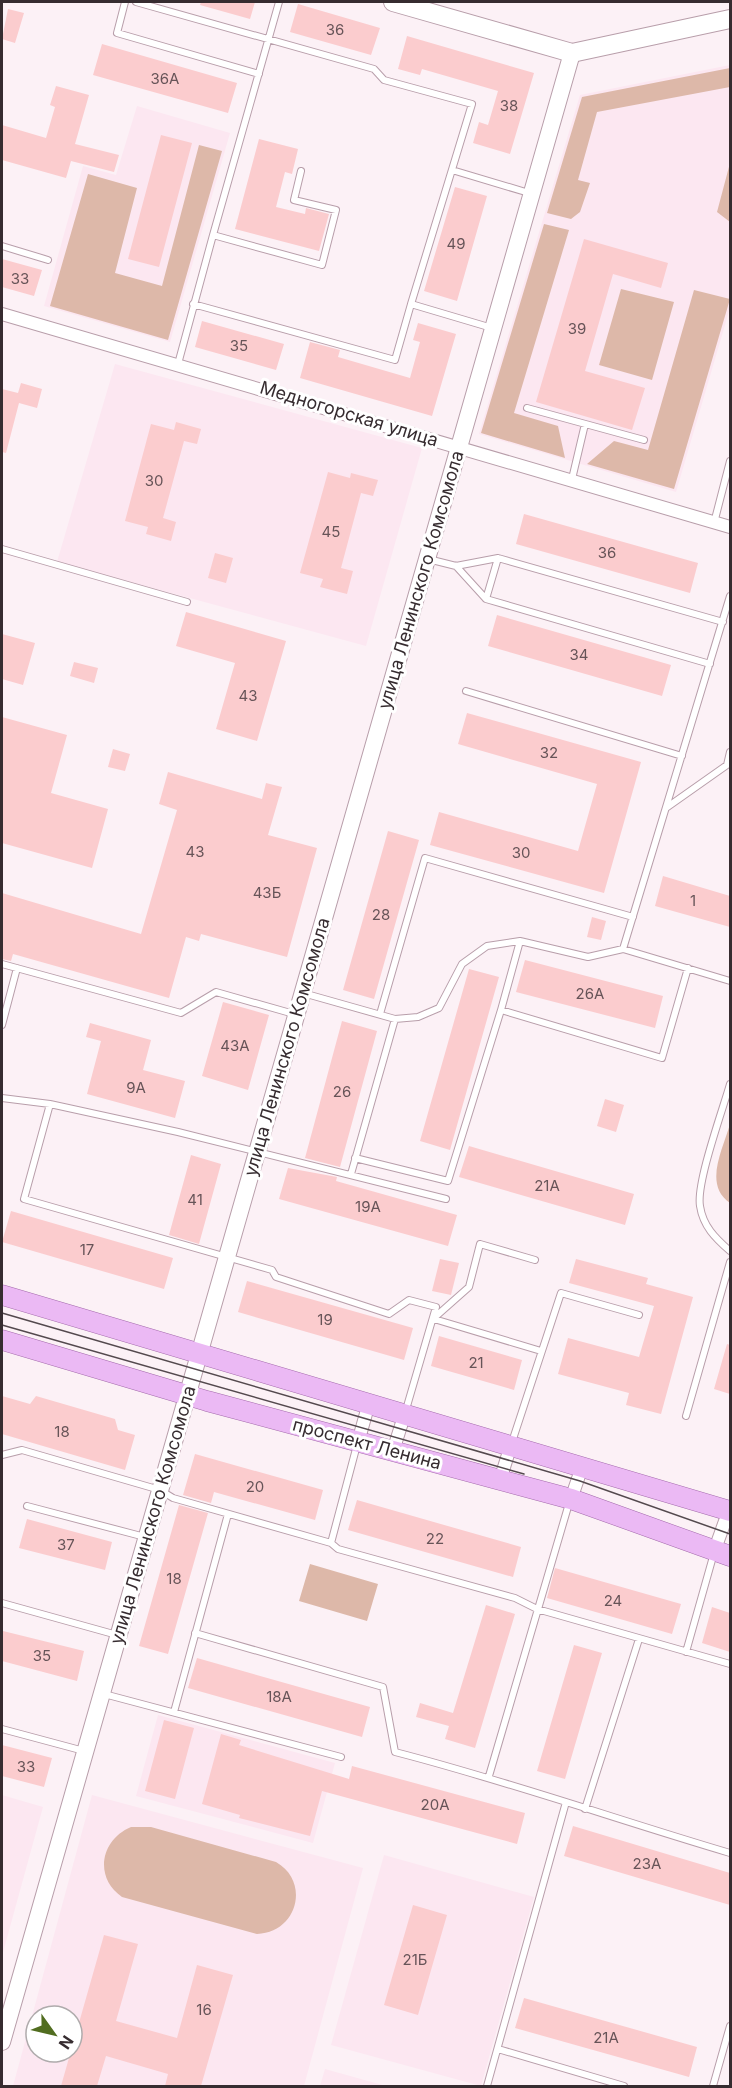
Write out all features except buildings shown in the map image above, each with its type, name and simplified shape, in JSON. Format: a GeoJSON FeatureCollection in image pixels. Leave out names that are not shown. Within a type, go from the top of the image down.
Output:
{"type":"FeatureCollection","features":[{"type":"Feature","properties":{"kind":"main road"},"geometry":{"type":"LineString","coordinates":[[393,2],[572,53],[730,18]]}},
{"type":"Feature","properties":{"kind":"main road"},"geometry":{"type":"LineString","coordinates":[[2,1295],[730,1511]]}},
{"type":"Feature","properties":{"kind":"main road","name":"проспект Ленина"},"geometry":{"type":"LineString","coordinates":[[2,1340],[187,1395],[571,1499],[723,1553]]}},
{"type":"Feature","properties":{"kind":"street","name":"улица Ленинского Комсомола"},"geometry":{"type":"LineString","coordinates":[[2,2042],[572,53]]}},
{"type":"Feature","properties":{"kind":"street","name":"Медногорская улица"},"geometry":{"type":"LineString","coordinates":[[2,314],[730,527]]}},
{"type":"Feature","properties":{"kind":"street"},"geometry":{"type":"LineString","coordinates":[[358,1442],[369,1403]]}},
{"type":"Feature","properties":{"kind":"street"},"geometry":{"type":"LineString","coordinates":[[393,1451],[405,1413]]}},
{"type":"Feature","properties":{"kind":"street"},"geometry":{"type":"LineString","coordinates":[[500,1480],[511,1445]]}},
{"type":"Feature","properties":{"kind":"street"},"geometry":{"type":"LineString","coordinates":[[571,1499],[582,1467]]}},
{"type":"Feature","properties":{"kind":"street"},"geometry":{"type":"LineString","coordinates":[[723,1553],[730,1511]]}},
{"type":"Feature","properties":{"kind":"lane"},"geometry":{"type":"LineString","coordinates":[[125,2],[117,33],[259,74]]}},
{"type":"Feature","properties":{"kind":"lane"},"geometry":{"type":"LineString","coordinates":[[138,2],[374,69],[384,80],[472,104],[395,360],[193,304]]}},
{"type":"Feature","properties":{"kind":"lane"},"geometry":{"type":"LineString","coordinates":[[178,364],[279,2]]}},
{"type":"Feature","properties":{"kind":"lane"},"geometry":{"type":"LineString","coordinates":[[452,170],[532,194]]}},
{"type":"Feature","properties":{"kind":"lane"},"geometry":{"type":"LineString","coordinates":[[213,235],[322,265],[336,210],[294,200],[301,171]]}},
{"type":"Feature","properties":{"kind":"lane"},"geometry":{"type":"LineString","coordinates":[[2,246],[48,260]]}},
{"type":"Feature","properties":{"kind":"lane"},"geometry":{"type":"LineString","coordinates":[[411,304],[493,328]]}},
{"type":"Feature","properties":{"kind":"lane"},"geometry":{"type":"LineString","coordinates":[[527,408],[644,440]]}},
{"type":"Feature","properties":{"kind":"lane"},"geometry":{"type":"LineString","coordinates":[[572,479],[585,424]]}},
{"type":"Feature","properties":{"kind":"lane"},"geometry":{"type":"LineString","coordinates":[[714,523],[730,461]]}},
{"type":"Feature","properties":{"kind":"lane"},"geometry":{"type":"LineString","coordinates":[[2,549],[187,602]]}},
{"type":"Feature","properties":{"kind":"lane"},"geometry":{"type":"LineString","coordinates":[[427,559],[456,566],[498,558],[723,622]]}},
{"type":"Feature","properties":{"kind":"lane"},"geometry":{"type":"LineString","coordinates":[[486,599],[498,558]]}},
{"type":"Feature","properties":{"kind":"lane"},"geometry":{"type":"LineString","coordinates":[[456,566],[486,599],[710,664]]}},
{"type":"Feature","properties":{"kind":"lane"},"geometry":{"type":"LineString","coordinates":[[623,950],[730,596]]}},
{"type":"Feature","properties":{"kind":"lane"},"geometry":{"type":"LineString","coordinates":[[466,692],[682,756]]}},
{"type":"Feature","properties":{"kind":"lane"},"geometry":{"type":"LineString","coordinates":[[666,808],[729,765],[730,752]]}},
{"type":"Feature","properties":{"kind":"lane"},"geometry":{"type":"LineString","coordinates":[[380,1014],[425,858],[633,917]]}},
{"type":"Feature","properties":{"kind":"lane"},"geometry":{"type":"LineString","coordinates":[[303,993],[395,1019],[418,1017],[439,1008],[462,964],[487,946],[519,941],[588,957],[623,950],[730,981]]}},
{"type":"Feature","properties":{"kind":"lane"},"geometry":{"type":"LineString","coordinates":[[355,1158],[448,1181],[501,1010],[519,941]]}},
{"type":"Feature","properties":{"kind":"lane"},"geometry":{"type":"LineString","coordinates":[[2,964],[181,1013],[216,992],[296,1014]]}},
{"type":"Feature","properties":{"kind":"lane"},"geometry":{"type":"LineString","coordinates":[[2,1024],[17,968]]}},
{"type":"Feature","properties":{"kind":"lane"},"geometry":{"type":"LineString","coordinates":[[501,1010],[662,1058],[688,968]]}},
{"type":"Feature","properties":{"kind":"lane"},"geometry":{"type":"LineString","coordinates":[[351,1174],[395,1019]]}},
{"type":"Feature","properties":{"kind":"lane"},"geometry":{"type":"LineString","coordinates":[[730,1084],[704,1173],[700,1205],[711,1234],[730,1251]]}},
{"type":"Feature","properties":{"kind":"lane"},"geometry":{"type":"LineString","coordinates":[[2,1098],[50,1104],[351,1174],[446,1199]]}},
{"type":"Feature","properties":{"kind":"lane"},"geometry":{"type":"LineString","coordinates":[[50,1104],[24,1199],[272,1270],[276,1277],[389,1314],[409,1300],[436,1307],[405,1413]]}},
{"type":"Feature","properties":{"kind":"lane"},"geometry":{"type":"LineString","coordinates":[[434,1319],[469,1287],[480,1244],[535,1260]]}},
{"type":"Feature","properties":{"kind":"lane"},"geometry":{"type":"LineString","coordinates":[[686,1416],[730,1262]]}},
{"type":"Feature","properties":{"kind":"lane"},"geometry":{"type":"LineString","coordinates":[[511,1445],[561,1293],[639,1315]]}},
{"type":"Feature","properties":{"kind":"lane"},"geometry":{"type":"LineString","coordinates":[[434,1319],[541,1351]]}},
{"type":"Feature","properties":{"kind":"lane"},"geometry":{"type":"LineString","coordinates":[[330,1543],[358,1442]]}},
{"type":"Feature","properties":{"kind":"lane"},"geometry":{"type":"LineString","coordinates":[[2,1455],[22,1450],[160,1490],[173,1498],[330,1543],[338,1549],[515,1598],[537,1609],[730,1664]]}},
{"type":"Feature","properties":{"kind":"lane"},"geometry":{"type":"LineString","coordinates":[[489,1776],[571,1499]]}},
{"type":"Feature","properties":{"kind":"lane"},"geometry":{"type":"LineString","coordinates":[[27,1506],[146,1538]]}},
{"type":"Feature","properties":{"kind":"lane"},"geometry":{"type":"LineString","coordinates":[[174,1712],[228,1514]]}},
{"type":"Feature","properties":{"kind":"lane"},"geometry":{"type":"LineString","coordinates":[[686,1652],[723,1553]]}},
{"type":"Feature","properties":{"kind":"lane"},"geometry":{"type":"LineString","coordinates":[[2,1604],[118,1635]]}},
{"type":"Feature","properties":{"kind":"lane"},"geometry":{"type":"LineString","coordinates":[[195,1633],[383,1687],[395,1752],[489,1776],[585,1809],[730,1853]]}},
{"type":"Feature","properties":{"kind":"lane"},"geometry":{"type":"LineString","coordinates":[[585,1809],[639,1639]]}},
{"type":"Feature","properties":{"kind":"lane"},"geometry":{"type":"LineString","coordinates":[[102,1693],[341,1757]]}},
{"type":"Feature","properties":{"kind":"lane"},"geometry":{"type":"LineString","coordinates":[[2,1729],[85,1751]]}},
{"type":"Feature","properties":{"kind":"lane"},"geometry":{"type":"LineString","coordinates":[[487,2086],[566,1802]]}},
{"type":"Feature","properties":{"kind":"lane"},"geometry":{"type":"LineString","coordinates":[[713,2086],[730,2029]]}},
{"type":"Feature","properties":{"kind":"lane"},"geometry":{"type":"LineString","coordinates":[[498,2049],[624,2086]]}},
{"type":"Feature","properties":{"kind":"shaded area"},"geometry":{"type":"Polygon","coordinates":[[[730,65],[730,308],[676,492],[479,434],[580,95],[730,65]]]}},
{"type":"Feature","properties":{"kind":"shaded area"},"geometry":{"type":"Polygon","coordinates":[[[730,68],[730,87],[597,112],[578,180],[590,183],[580,212],[571,219],[547,213],[582,97],[730,68]]]}},
{"type":"Feature","properties":{"kind":"shaded area"},"geometry":{"type":"Polygon","coordinates":[[[137,106],[230,133],[170,342],[44,306],[83,166],[116,175],[137,106]]]}},
{"type":"Feature","properties":{"kind":"shaded area"},"geometry":{"type":"Polygon","coordinates":[[[199,145],[222,151],[168,340],[50,306],[88,174],[137,188],[115,273],[162,286],[199,145]]]}},
{"type":"Feature","properties":{"kind":"shaded area"},"geometry":{"type":"Polygon","coordinates":[[[730,163],[730,222],[717,212],[730,163]]]}},
{"type":"Feature","properties":{"kind":"shaded area"},"geometry":{"type":"Polygon","coordinates":[[[544,224],[569,230],[514,413],[558,426],[565,458],[481,433],[544,224]]]}},
{"type":"Feature","properties":{"kind":"shaded area"},"geometry":{"type":"Polygon","coordinates":[[[621,289],[674,302],[652,380],[599,365],[621,289]]]}},
{"type":"Feature","properties":{"kind":"shaded area"},"geometry":{"type":"Polygon","coordinates":[[[694,290],[730,299],[674,489],[587,464],[614,441],[648,450],[694,290]]]}},
{"type":"Feature","properties":{"kind":"shaded area"},"geometry":{"type":"Polygon","coordinates":[[[115,364],[422,448],[366,646],[57,562],[115,364]]]}},
{"type":"Feature","properties":{"kind":"shaded area"},"geometry":{"type":"Polygon","coordinates":[[[730,1124],[730,1203],[722,1195],[716,1177],[717,1166],[730,1124]]]}},
{"type":"Feature","properties":{"kind":"shaded area"},"geometry":{"type":"Polygon","coordinates":[[[310,1564],[378,1584],[367,1621],[299,1601],[310,1564]]]}},
{"type":"Feature","properties":{"kind":"shaded area"},"geometry":{"type":"Polygon","coordinates":[[[158,1715],[335,1763],[313,1843],[136,1796],[158,1715]]]}},
{"type":"Feature","properties":{"kind":"shaded area"},"geometry":{"type":"Polygon","coordinates":[[[2,1795],[43,1807],[2,1956],[2,1795]]]}},
{"type":"Feature","properties":{"kind":"shaded area"},"geometry":{"type":"Polygon","coordinates":[[[92,1795],[363,1868],[304,2086],[13,2086],[24,2045],[24,2064],[84,2064],[84,2004],[35,2004],[92,1795]]]}},
{"type":"Feature","properties":{"kind":"shaded area"},"geometry":{"type":"Polygon","coordinates":[[[131,1827],[151,1827],[276,1862],[287,1871],[296,1893],[295,1905],[290,1916],[282,1925],[271,1931],[257,1934],[122,1897],[107,1880],[104,1860],[113,1841],[131,1827]]]}},
{"type":"Feature","properties":{"kind":"shaded area"},"geometry":{"type":"Polygon","coordinates":[[[384,1855],[534,1897],[481,2086],[331,2045],[384,1855]]]}},
{"type":"Feature","properties":{"kind":"shaded area"},"geometry":{"type":"Polygon","coordinates":[[[325,2069],[386,2086],[320,2086],[325,2069]]]}},
{"type":"Feature","properties":{"kind":"tram line"},"geometry":{"type":"LineString","coordinates":[[2,1313],[580,1481],[730,1534]]}},
{"type":"Feature","properties":{"kind":"tram line"},"geometry":{"type":"LineString","coordinates":[[2,1325],[524,1474]]}}]}
